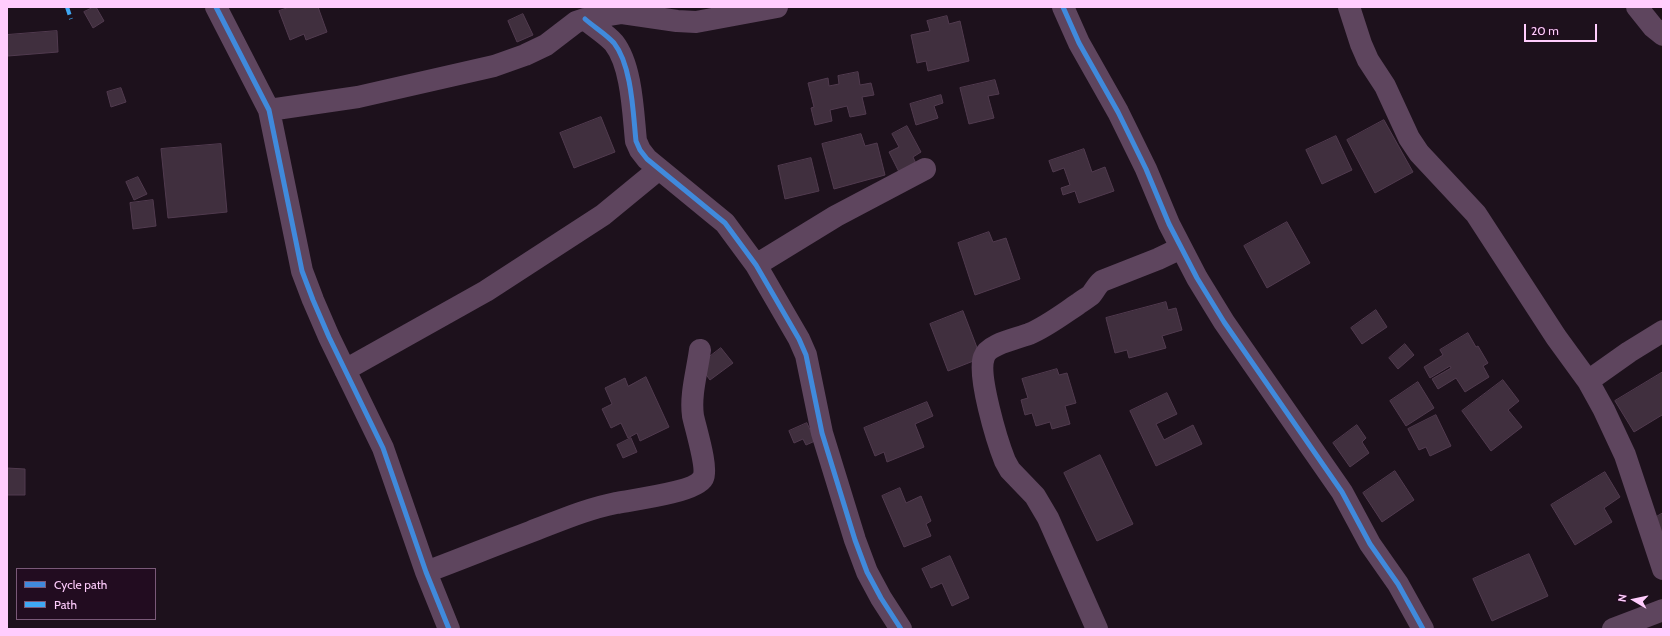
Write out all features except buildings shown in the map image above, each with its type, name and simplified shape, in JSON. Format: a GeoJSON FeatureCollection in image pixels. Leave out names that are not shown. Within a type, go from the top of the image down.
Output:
{"type":"FeatureCollection","features":[{"type":"Feature","properties":{"kind":"street"},"geometry":{"type":"LineString","coordinates":[[216,7],[269,110],[302,271],[313,300],[345,370],[383,448],[426,572],[449,629]]}},
{"type":"Feature","properties":{"kind":"street"},"geometry":{"type":"LineString","coordinates":[[269,110],[358,97],[494,66],[525,55],[546,45],[576,22],[621,10],[677,21],[696,22],[777,7]]}},
{"type":"Feature","properties":{"kind":"street"},"geometry":{"type":"LineString","coordinates":[[1063,7],[1079,43],[1122,119],[1146,169],[1169,224],[1197,278],[1224,322],[1342,492],[1370,544],[1398,584],[1423,629]]}},
{"type":"Feature","properties":{"kind":"street"},"geometry":{"type":"LineString","coordinates":[[1349,7],[1368,60],[1384,86],[1416,148],[1432,169],[1476,214],[1556,337],[1588,381],[1604,410],[1624,455],[1663,569]]}},
{"type":"Feature","properties":{"kind":"street"},"geometry":{"type":"LineString","coordinates":[[1637,7],[1653,27],[1663,35]]}},
{"type":"Feature","properties":{"kind":"street"},"geometry":{"type":"LineString","coordinates":[[585,20],[614,43],[621,57],[627,75],[636,141],[640,150],[647,159],[725,223],[756,265],[799,339],[806,355],[822,433],[854,540],[867,572],[881,598],[901,629]]}},
{"type":"Feature","properties":{"kind":"street"},"geometry":{"type":"LineString","coordinates":[[345,370],[486,291],[603,215],[659,169]]}},
{"type":"Feature","properties":{"kind":"street"},"geometry":{"type":"LineString","coordinates":[[756,265],[836,216],[926,169]]}},
{"type":"Feature","properties":{"kind":"street"},"geometry":{"type":"LineString","coordinates":[[1098,629],[1048,518],[1035,496],[1010,470],[1005,461],[983,381],[982,366],[984,357],[988,350],[1030,334],[1061,316],[1090,295],[1096,286],[1102,281],[1158,259],[1181,248]]}},
{"type":"Feature","properties":{"kind":"street"},"geometry":{"type":"LineString","coordinates":[[1588,381],[1629,352],[1663,331]]}},
{"type":"Feature","properties":{"kind":"street"},"geometry":{"type":"LineString","coordinates":[[426,572],[585,511],[615,503],[670,493],[693,486],[701,481],[704,475],[705,465],[698,440],[692,404],[700,350]]}},
{"type":"Feature","properties":{"kind":"street"},"geometry":{"type":"LineString","coordinates":[[1613,629],[1663,610]]}},
{"type":"Feature","properties":{"kind":"marked path"},"geometry":{"type":"LineString","coordinates":[[67,7],[71,19]]}},
{"type":"Feature","properties":{"kind":"cycle path"},"geometry":{"type":"LineString","coordinates":[[216,7],[269,110],[302,271],[329,337],[383,448],[426,572],[449,629]]}},
{"type":"Feature","properties":{"kind":"cycle path"},"geometry":{"type":"LineString","coordinates":[[1063,7],[1079,43],[1118,112],[1146,169],[1169,224],[1197,278],[1224,322],[1342,492],[1370,544],[1398,584],[1423,629]]}},
{"type":"Feature","properties":{"kind":"cycle path"},"geometry":{"type":"LineString","coordinates":[[585,19],[614,43],[625,64],[631,90],[636,141],[640,150],[647,159],[725,223],[756,265],[799,339],[806,355],[822,433],[855,540],[867,572],[881,598],[901,629]]}}]}
